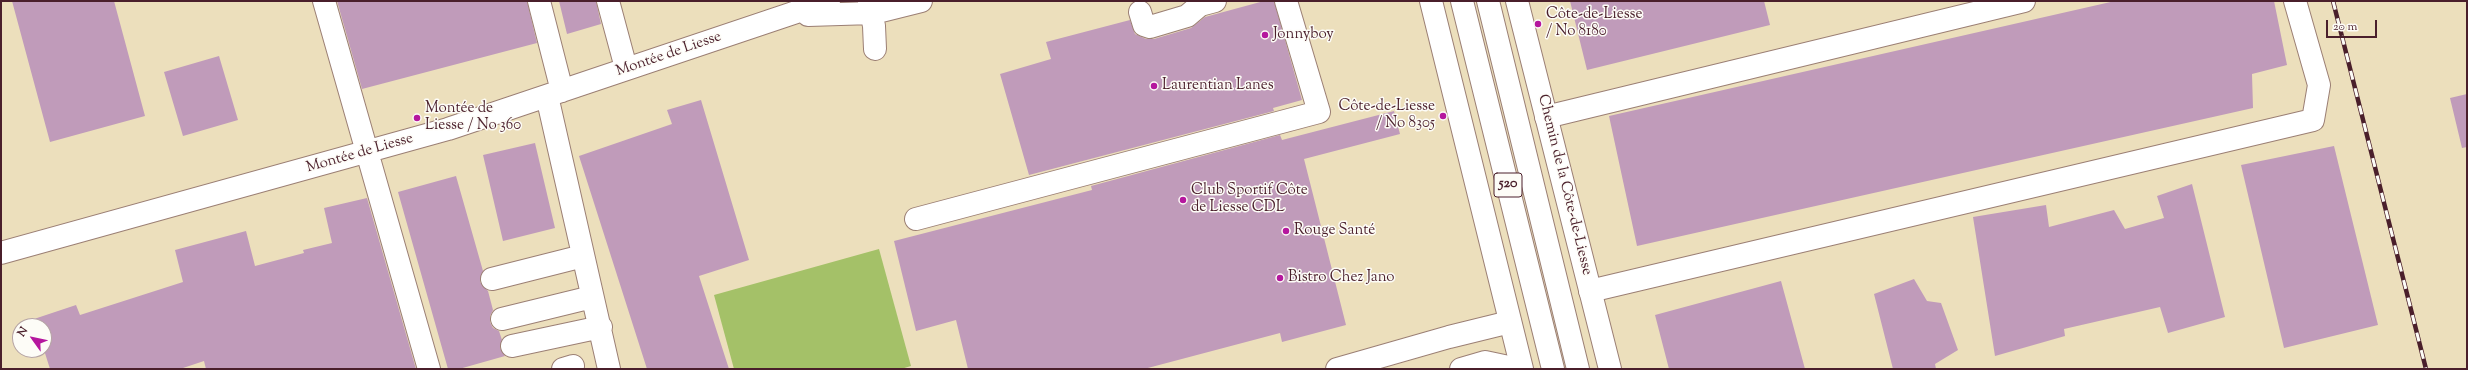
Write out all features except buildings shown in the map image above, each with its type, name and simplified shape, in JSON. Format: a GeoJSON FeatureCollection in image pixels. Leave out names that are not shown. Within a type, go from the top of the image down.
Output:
{"type":"FeatureCollection","features":[{"type":"Feature","properties":{"kind":"main road"},"geometry":{"type":"LineString","coordinates":[[324,1],[430,369]]}},
{"type":"Feature","properties":{"kind":"main road"},"geometry":{"type":"LineString","coordinates":[[538,1],[583,256],[592,297],[601,327],[608,369]]}},
{"type":"Feature","properties":{"kind":"main road"},"geometry":{"type":"LineString","coordinates":[[608,1],[626,68]]}},
{"type":"Feature","properties":{"kind":"main road","name":"Montée de Liesse"},"geometry":{"type":"LineString","coordinates":[[1,253],[367,153],[555,93],[829,1]]}},
{"type":"Feature","properties":{"kind":"main road"},"geometry":{"type":"LineString","coordinates":[[787,15],[921,1]]}},
{"type":"Feature","properties":{"kind":"main road"},"geometry":{"type":"LineString","coordinates":[[1140,12],[1144,25],[1150,27],[1187,16],[1200,5],[1215,1]]}},
{"type":"Feature","properties":{"kind":"main road"},"geometry":{"type":"LineString","coordinates":[[916,219],[1319,112],[1286,1]]}},
{"type":"Feature","properties":{"kind":"main road"},"geometry":{"type":"LineString","coordinates":[[1431,1],[1522,369]]}},
{"type":"Feature","properties":{"kind":"main road","name":"520"},"geometry":{"type":"LineString","coordinates":[[1462,1],[1553,369]]}},
{"type":"Feature","properties":{"kind":"main road","name":"520"},"geometry":{"type":"LineString","coordinates":[[1488,1],[1578,369]]}},
{"type":"Feature","properties":{"kind":"main road","name":"Chemin de la Côte-de-Liesse"},"geometry":{"type":"LineString","coordinates":[[1518,1],[1610,369]]}},
{"type":"Feature","properties":{"kind":"main road"},"geometry":{"type":"LineString","coordinates":[[1546,117],[2024,1]]}},
{"type":"Feature","properties":{"kind":"main road"},"geometry":{"type":"LineString","coordinates":[[1590,291],[2313,120],[2319,85],[2295,1]]}},
{"type":"Feature","properties":{"kind":"main road"},"geometry":{"type":"LineString","coordinates":[[871,7],[875,50]]}},
{"type":"Feature","properties":{"kind":"main road"},"geometry":{"type":"LineString","coordinates":[[492,279],[583,256]]}},
{"type":"Feature","properties":{"kind":"main road"},"geometry":{"type":"LineString","coordinates":[[502,319],[592,297]]}},
{"type":"Feature","properties":{"kind":"main road"},"geometry":{"type":"LineString","coordinates":[[1338,369],[1449,337],[1510,322]]}},
{"type":"Feature","properties":{"kind":"main road"},"geometry":{"type":"LineString","coordinates":[[512,346],[601,327]]}},
{"type":"Feature","properties":{"kind":"main road"},"geometry":{"type":"LineString","coordinates":[[1449,337],[1457,369]]}},
{"type":"Feature","properties":{"kind":"main road"},"geometry":{"type":"LineString","coordinates":[[1461,369],[1485,362],[1518,369]]}},
{"type":"Feature","properties":{"kind":"green space"},"geometry":{"type":"Polygon","coordinates":[[[879,249],[911,366],[901,369],[734,369],[714,295],[879,249]]]}},
{"type":"Feature","properties":{"kind":"railway"},"geometry":{"type":"LineString","coordinates":[[2333,1],[2426,369]]}},
{"type":"Feature","properties":{"kind":"place","name":"Côte-de-Liesse / No 8180"},"geometry":{"type":"Point","coordinates":[1538,24]}},
{"type":"Feature","properties":{"kind":"place","name":"Jonnyboy"},"geometry":{"type":"Point","coordinates":[1265,35]}},
{"type":"Feature","properties":{"kind":"place","name":"Laurentian Lanes"},"geometry":{"type":"Point","coordinates":[1154,86]}},
{"type":"Feature","properties":{"kind":"place","name":"Côte-de-Liesse / No 8305"},"geometry":{"type":"Point","coordinates":[1443,116]}},
{"type":"Feature","properties":{"kind":"place","name":"Montée de Liesse / No 360"},"geometry":{"type":"Point","coordinates":[417,118]}},
{"type":"Feature","properties":{"kind":"place","name":"Club Sportif Côte de Liesse CDL"},"geometry":{"type":"Point","coordinates":[1183,200]}},
{"type":"Feature","properties":{"kind":"place","name":"Rouge Santé"},"geometry":{"type":"Point","coordinates":[1286,231]}},
{"type":"Feature","properties":{"kind":"place","name":"Bistro Chez Jano"},"geometry":{"type":"Point","coordinates":[1280,278]}}]}
